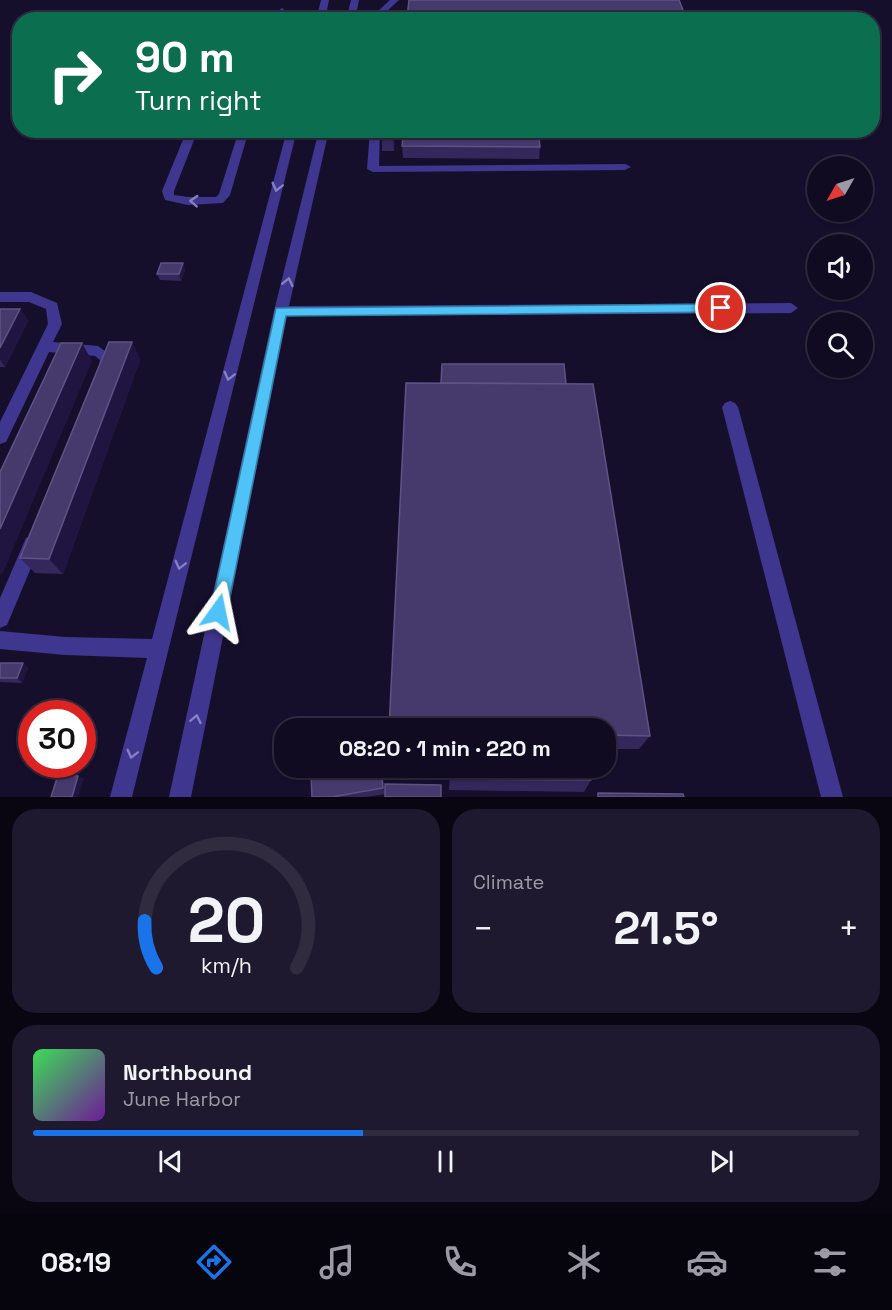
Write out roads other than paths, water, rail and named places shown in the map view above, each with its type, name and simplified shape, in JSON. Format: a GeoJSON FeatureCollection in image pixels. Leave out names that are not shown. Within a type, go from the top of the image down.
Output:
{"type":"FeatureCollection","features":[{"type":"Feature","properties":{"kind":"street"},"geometry":{"type":"LineString","coordinates":[[382,12],[395,0]]}},
{"type":"Feature","properties":{"kind":"street"},"geometry":{"type":"LineString","coordinates":[[190,138],[168,191],[169,196],[188,201],[214,202],[224,195],[242,138]]}},
{"type":"Feature","properties":{"kind":"street"},"geometry":{"type":"LineString","coordinates":[[121,797],[290,138]]}},
{"type":"Feature","properties":{"kind":"street"},"geometry":{"type":"LineString","coordinates":[[180,797],[281,311],[322,138]]}},
{"type":"Feature","properties":{"kind":"street"},"geometry":{"type":"LineString","coordinates":[[375,138],[373,169],[625,167]]}},
{"type":"Feature","properties":{"kind":"street"},"geometry":{"type":"LineString","coordinates":[[0,297],[31,297],[52,306],[55,324],[0,438]]}},
{"type":"Feature","properties":{"kind":"street"},"geometry":{"type":"LineString","coordinates":[[281,311],[791,308]]}},
{"type":"Feature","properties":{"kind":"street"},"geometry":{"type":"LineString","coordinates":[[44,346],[98,351],[108,358],[108,368],[98,390]]}},
{"type":"Feature","properties":{"kind":"street"},"geometry":{"type":"LineString","coordinates":[[730,407],[832,797]]}},
{"type":"Feature","properties":{"kind":"street"},"geometry":{"type":"LineString","coordinates":[[0,619],[37,531]]}},
{"type":"Feature","properties":{"kind":"street"},"geometry":{"type":"LineString","coordinates":[[0,640],[65,646],[159,649]]}}]}
